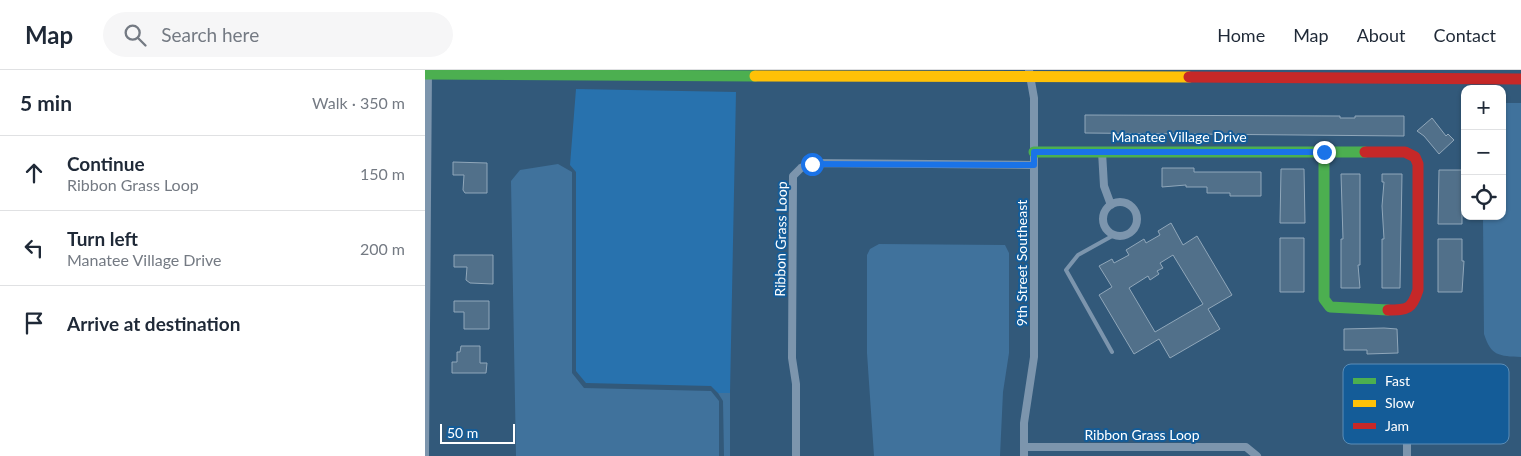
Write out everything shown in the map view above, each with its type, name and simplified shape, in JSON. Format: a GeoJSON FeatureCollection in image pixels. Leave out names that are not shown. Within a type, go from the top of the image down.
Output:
{"type":"FeatureCollection","features":[{"type":"Feature","properties":{"kind":"street"},"geometry":{"type":"LineString","coordinates":[[425,456],[427,73],[1029,74],[1521,79]]}},
{"type":"Feature","properties":{"kind":"street","name":"9th Street Southeast"},"geometry":{"type":"LineString","coordinates":[[1024,456],[1024,423],[1034,357],[1034,152],[1033,98],[1029,74]]}},
{"type":"Feature","properties":{"kind":"street","name":"Manatee Village Drive"},"geometry":{"type":"LineString","coordinates":[[1034,152],[1102,152],[1324,152],[1405,152],[1415,157],[1418,164],[1418,290],[1414,303],[1405,310],[1340,309],[1330,307],[1324,299],[1324,152]]}},
{"type":"Feature","properties":{"kind":"street"},"geometry":{"type":"LineString","coordinates":[[1102,152],[1104,186],[1111,205]]}},
{"type":"Feature","properties":{"kind":"street","name":"Ribbon Grass Loop"},"geometry":{"type":"LineString","coordinates":[[796,456],[796,384],[792,358],[793,176],[801,168],[812,164],[1034,165]]}},
{"type":"Feature","properties":{"kind":"street"},"geometry":{"type":"LineString","coordinates":[[1116,203],[1127,204],[1135,212],[1134,228],[1130,232],[1119,236],[1114,235],[1105,228],[1103,218],[1111,205],[1116,203]]}},
{"type":"Feature","properties":{"kind":"street","name":"Ribbon Grass Loop"},"geometry":{"type":"LineString","coordinates":[[1024,447],[1246,447],[1257,456]]}},
{"type":"Feature","properties":{"kind":"lane"},"geometry":{"type":"LineString","coordinates":[[1112,352],[1066,270],[1078,255],[1114,235]]}},
{"type":"Feature","properties":{"kind":"shaded area"},"geometry":{"type":"Polygon","coordinates":[[[576,89],[736,92],[730,393],[718,393],[711,386],[586,383],[576,371],[576,172],[570,165],[576,89]]]}},
{"type":"Feature","properties":{"kind":"shaded area"},"geometry":{"type":"Polygon","coordinates":[[[1506,103],[1521,103],[1521,357],[1501,355],[1493,351],[1484,334],[1483,220],[1506,220],[1506,103]]]}},
{"type":"Feature","properties":{"kind":"shaded area"},"geometry":{"type":"Polygon","coordinates":[[[558,164],[572,172],[572,373],[584,388],[711,391],[719,401],[719,456],[516,456],[511,181],[520,170],[558,164]]]}},
{"type":"Feature","properties":{"kind":"shaded area"},"geometry":{"type":"Polygon","coordinates":[[[879,244],[1005,245],[1009,253],[1009,353],[1003,392],[1000,456],[874,456],[867,353],[867,255],[870,249],[879,244]]]}},
{"type":"Feature","properties":{"kind":"shaded area"},"geometry":{"type":"Polygon","coordinates":[[[718,393],[730,393],[730,456],[724,456],[723,401],[718,393]]]}},
{"type":"Feature","properties":{"kind":"building"},"geometry":{"type":"Polygon","coordinates":[[[1085,115],[1340,116],[1340,118],[1355,118],[1355,116],[1404,116],[1404,136],[1085,133],[1085,115]]]}},
{"type":"Feature","properties":{"kind":"building"},"geometry":{"type":"Polygon","coordinates":[[[1432,118],[1446,136],[1448,134],[1454,140],[1439,154],[1424,136],[1417,131],[1432,118]]]}},
{"type":"Feature","properties":{"kind":"building"},"geometry":{"type":"Polygon","coordinates":[[[453,162],[487,163],[487,193],[465,193],[463,190],[464,175],[453,175],[453,162]]]}},
{"type":"Feature","properties":{"kind":"building"},"geometry":{"type":"Polygon","coordinates":[[[1162,168],[1194,168],[1194,172],[1261,172],[1261,196],[1230,196],[1230,193],[1207,193],[1207,187],[1186,187],[1186,185],[1162,187],[1162,168]]]}},
{"type":"Feature","properties":{"kind":"building"},"geometry":{"type":"Polygon","coordinates":[[[1281,169],[1304,169],[1305,223],[1280,223],[1281,169]]]}},
{"type":"Feature","properties":{"kind":"building"},"geometry":{"type":"Polygon","coordinates":[[[1439,170],[1461,170],[1462,224],[1438,224],[1439,170]]]}},
{"type":"Feature","properties":{"kind":"building"},"geometry":{"type":"Polygon","coordinates":[[[1341,174],[1360,174],[1360,265],[1358,265],[1360,288],[1341,288],[1341,239],[1343,239],[1341,174]]]}},
{"type":"Feature","properties":{"kind":"building"},"geometry":{"type":"Polygon","coordinates":[[[1382,174],[1402,174],[1400,288],[1382,288],[1382,239],[1384,239],[1382,206],[1384,182],[1382,182],[1382,174]]]}},
{"type":"Feature","properties":{"kind":"building"},"geometry":{"type":"Polygon","coordinates":[[[1171,223],[1183,245],[1197,236],[1232,295],[1208,309],[1220,329],[1170,358],[1159,339],[1134,354],[1099,295],[1112,287],[1099,266],[1112,259],[1114,263],[1129,255],[1126,250],[1144,239],[1146,243],[1160,235],[1158,231],[1171,223]],[[1173,255],[1160,263],[1163,268],[1157,271],[1159,274],[1150,280],[1148,276],[1129,288],[1155,332],[1203,304],[1173,255]]]}},
{"type":"Feature","properties":{"kind":"building"},"geometry":{"type":"Polygon","coordinates":[[[1280,238],[1304,238],[1304,292],[1280,292],[1280,238]]]}},
{"type":"Feature","properties":{"kind":"building"},"geometry":{"type":"Polygon","coordinates":[[[1438,239],[1462,239],[1462,261],[1464,261],[1462,292],[1438,292],[1438,239]]]}},
{"type":"Feature","properties":{"kind":"building"},"geometry":{"type":"Polygon","coordinates":[[[454,255],[493,255],[493,284],[470,283],[466,280],[467,267],[454,267],[454,255]]]}},
{"type":"Feature","properties":{"kind":"building"},"geometry":{"type":"Polygon","coordinates":[[[454,301],[489,301],[489,329],[464,329],[464,312],[454,312],[454,301]]]}},
{"type":"Feature","properties":{"kind":"building"},"geometry":{"type":"Polygon","coordinates":[[[1344,329],[1397,329],[1398,353],[1367,354],[1367,350],[1344,350],[1344,329]]]}},
{"type":"Feature","properties":{"kind":"building"},"geometry":{"type":"Polygon","coordinates":[[[461,346],[480,346],[480,363],[487,363],[486,373],[452,373],[452,362],[457,362],[457,352],[460,352],[461,346]]]}},
{"type":"Feature","properties":{"kind":"traffic: fast"},"geometry":{"type":"LineString","coordinates":[[425,74],[755,76]]}},
{"type":"Feature","properties":{"kind":"traffic: fast"},"geometry":{"type":"LineString","coordinates":[[1034,152],[1365,152]]}},
{"type":"Feature","properties":{"kind":"traffic: fast"},"geometry":{"type":"LineString","coordinates":[[1324,152],[1324,299],[1330,307],[1388,310]]}},
{"type":"Feature","properties":{"kind":"traffic: slow"},"geometry":{"type":"LineString","coordinates":[[755,76],[1189,77]]}},
{"type":"Feature","properties":{"kind":"traffic: jam"},"geometry":{"type":"LineString","coordinates":[[1189,77],[1521,79]]}},
{"type":"Feature","properties":{"kind":"traffic: jam"},"geometry":{"type":"LineString","coordinates":[[1365,152],[1405,152],[1415,157],[1418,164],[1418,290],[1411,305],[1405,309],[1388,310]]}},
{"type":"Feature","properties":{"kind":"route"},"geometry":{"type":"LineString","coordinates":[[812,164],[1034,165],[1034,152],[1324,152]]}}]}
